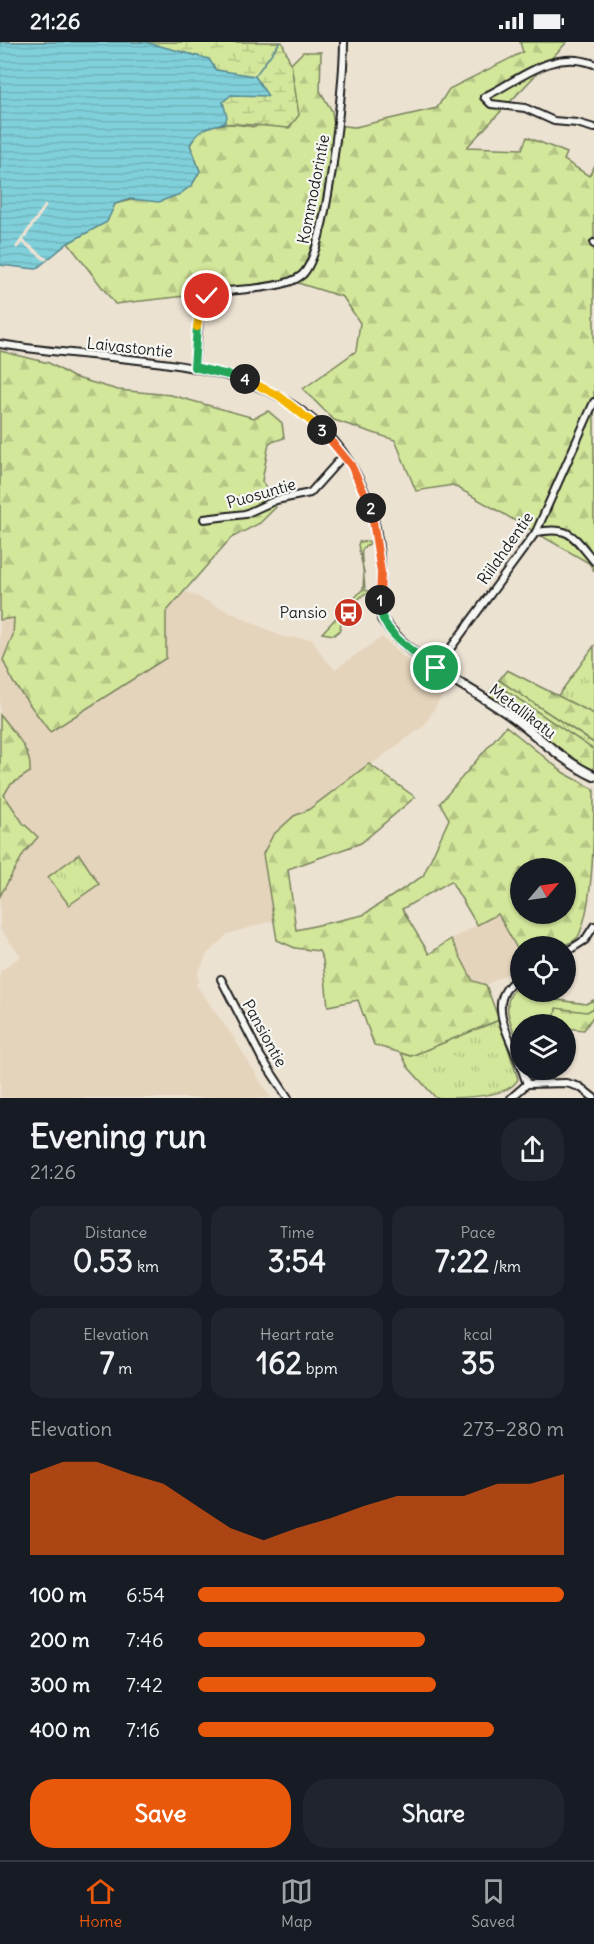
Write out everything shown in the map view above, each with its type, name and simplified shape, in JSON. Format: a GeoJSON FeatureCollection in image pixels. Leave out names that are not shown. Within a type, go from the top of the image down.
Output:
{"type":"FeatureCollection","features":[{"type":"Feature","properties":{"kind":"street","name":"Kommodorintie"},"geometry":{"type":"LineString","coordinates":[[194,367],[200,311],[207,296],[217,292],[286,282],[301,276],[309,267],[323,218],[339,124],[344,42]]}},
{"type":"Feature","properties":{"kind":"street"},"geometry":{"type":"LineString","coordinates":[[594,64],[579,60],[541,64],[484,97],[491,104],[525,108],[554,122],[577,123],[594,128]]}},
{"type":"Feature","properties":{"kind":"street","name":"Laivastontie"},"geometry":{"type":"LineString","coordinates":[[0,344],[43,352],[194,367],[244,379],[279,396],[310,418],[344,455],[360,480],[375,519],[381,572],[379,607],[382,619]]}},
{"type":"Feature","properties":{"kind":"street","name":"Riilahdentie"},"geometry":{"type":"LineString","coordinates":[[436,668],[536,532],[594,402]]}},
{"type":"Feature","properties":{"kind":"street","name":"Puosuntie"},"geometry":{"type":"LineString","coordinates":[[204,519],[245,514],[276,500],[310,493],[344,455]]}},
{"type":"Feature","properties":{"kind":"street"},"geometry":{"type":"LineString","coordinates":[[536,532],[556,528],[566,531],[594,561]]}},
{"type":"Feature","properties":{"kind":"street","name":"Metallikatu"},"geometry":{"type":"LineString","coordinates":[[382,619],[396,636],[436,668],[519,722],[562,759],[594,776]]}},
{"type":"Feature","properties":{"kind":"street"},"geometry":{"type":"LineString","coordinates":[[576,946],[585,940],[594,926]]}},
{"type":"Feature","properties":{"kind":"street","name":"Pansiontie"},"geometry":{"type":"LineString","coordinates":[[221,979],[261,1057],[288,1098]]}},
{"type":"Feature","properties":{"kind":"street"},"geometry":{"type":"LineString","coordinates":[[510,985],[504,990],[500,1003],[510,1034]]}},
{"type":"Feature","properties":{"kind":"street"},"geometry":{"type":"LineString","coordinates":[[526,1080],[527,1084]]}},
{"type":"Feature","properties":{"kind":"street"},"geometry":{"type":"LineString","coordinates":[[511,1098],[527,1084],[566,1083],[580,1087],[594,1098]]}},
{"type":"Feature","properties":{"kind":"shaded area"},"geometry":{"type":"Polygon","coordinates":[[[185,591],[283,637],[312,639],[323,657],[335,669],[382,637],[443,694],[424,726],[308,810],[294,816],[263,854],[275,920],[228,934],[207,954],[197,976],[200,981],[196,985],[232,1035],[271,1098],[0,1098],[0,971],[21,956],[0,929],[0,896],[24,853],[38,837],[23,823],[4,795],[10,785],[30,772],[26,748],[0,715],[0,620],[14,617],[13,635],[4,655],[8,674],[50,732],[165,658],[166,612],[185,591]]]}},
{"type":"Feature","properties":{"kind":"shaded area"},"geometry":{"type":"Polygon","coordinates":[[[498,914],[510,936],[510,972],[486,985],[473,981],[451,939],[498,914]]]}},
{"type":"Feature","properties":{"kind":"green space"},"geometry":{"type":"Polygon","coordinates":[[[0,42],[282,42],[291,64],[299,115],[289,128],[227,124],[204,128],[196,134],[190,145],[194,154],[0,42]]]}},
{"type":"Feature","properties":{"kind":"green space"},"geometry":{"type":"Polygon","coordinates":[[[520,42],[567,42],[467,147],[522,149],[527,137],[567,153],[564,160],[589,176],[594,167],[594,237],[590,243],[594,245],[594,571],[589,563],[453,485],[416,491],[395,440],[334,420],[303,389],[356,351],[360,323],[343,297],[285,279],[203,294],[115,304],[68,243],[106,222],[115,204],[192,185],[200,171],[190,145],[196,136],[210,126],[218,124],[255,127],[294,87],[291,64],[303,52],[321,52],[320,91],[332,111],[334,125],[355,127],[437,108],[449,89],[523,52],[520,42]]]}},
{"type":"Feature","properties":{"kind":"green space"},"geometry":{"type":"Polygon","coordinates":[[[0,351],[49,363],[73,377],[118,390],[171,395],[254,418],[268,411],[282,423],[284,438],[269,443],[262,481],[276,507],[260,523],[231,538],[166,612],[166,658],[50,732],[13,682],[3,660],[13,635],[14,618],[0,620],[0,351]]]}},
{"type":"Feature","properties":{"kind":"green space"},"geometry":{"type":"Polygon","coordinates":[[[373,541],[362,550],[362,565],[359,542],[373,541]]]}},
{"type":"Feature","properties":{"kind":"green space"},"geometry":{"type":"Polygon","coordinates":[[[364,576],[365,590],[375,593],[364,594],[351,606],[342,618],[340,630],[334,635],[322,633],[363,589],[364,576]]]}},
{"type":"Feature","properties":{"kind":"green space"},"geometry":{"type":"Polygon","coordinates":[[[594,646],[594,714],[557,697],[594,646]]]}},
{"type":"Feature","properties":{"kind":"green space"},"geometry":{"type":"Polygon","coordinates":[[[507,670],[594,714],[594,743],[499,680],[507,670]]]}},
{"type":"Feature","properties":{"kind":"green space"},"geometry":{"type":"Polygon","coordinates":[[[499,680],[594,743],[594,750],[496,684],[499,680]]]}},
{"type":"Feature","properties":{"kind":"green space"},"geometry":{"type":"Polygon","coordinates":[[[496,684],[594,750],[594,772],[560,752],[487,695],[496,684]]]}},
{"type":"Feature","properties":{"kind":"green space"},"geometry":{"type":"Polygon","coordinates":[[[0,715],[21,741],[30,764],[30,772],[10,785],[4,795],[23,823],[38,837],[24,853],[0,896],[0,715]]]}},
{"type":"Feature","properties":{"kind":"green space"},"geometry":{"type":"Polygon","coordinates":[[[506,726],[564,773],[594,789],[593,845],[587,906],[576,939],[576,936],[510,936],[498,914],[477,925],[451,881],[402,909],[429,954],[451,939],[473,981],[486,985],[499,1020],[411,1056],[374,1045],[358,1000],[328,1006],[323,960],[319,951],[295,948],[277,940],[263,854],[273,835],[294,816],[308,810],[369,764],[415,797],[361,843],[288,869],[296,930],[363,915],[423,876],[449,819],[440,803],[506,726]]]}},
{"type":"Feature","properties":{"kind":"green space"},"geometry":{"type":"Polygon","coordinates":[[[79,854],[99,884],[69,905],[48,877],[79,854]]]}},
{"type":"Feature","properties":{"kind":"green space"},"geometry":{"type":"Polygon","coordinates":[[[510,997],[510,1002],[586,1004],[594,1000],[594,1008],[587,1012],[556,1008],[555,1014],[510,1014],[510,1020],[509,999],[510,997]]]}},
{"type":"Feature","properties":{"kind":"green space"},"geometry":{"type":"Polygon","coordinates":[[[594,1000],[594,1015],[584,1030],[576,1029],[576,1014],[555,1014],[557,1002],[586,1004],[594,1000]]]}},
{"type":"Feature","properties":{"kind":"green space"},"geometry":{"type":"Polygon","coordinates":[[[499,1020],[510,1054],[510,1080],[517,1080],[505,1090],[482,1096],[436,1098],[408,1067],[401,1053],[411,1056],[499,1020]]]}},
{"type":"Feature","properties":{"kind":"water"},"geometry":{"type":"Polygon","coordinates":[[[0,42],[145,42],[209,59],[216,70],[255,76],[268,96],[231,95],[223,102],[227,117],[225,123],[204,130],[190,145],[200,171],[192,185],[180,194],[159,202],[130,199],[115,204],[107,222],[68,243],[36,269],[0,265],[0,42]]]}},
{"type":"Feature","properties":{"kind":"pier"},"geometry":{"type":"Polygon","coordinates":[[[45,204],[47,206],[24,240],[48,259],[45,261],[22,243],[17,249],[15,247],[45,204]]]}},
{"type":"Feature","properties":{"kind":"waterway"},"geometry":{"type":"LineString","coordinates":[[255,76],[280,42]]}},
{"type":"Feature","properties":{"kind":"place","name":"Pansio"},"geometry":{"type":"Point","coordinates":[348,612]}},
{"type":"Feature","properties":{"kind":"route"},"geometry":{"type":"LineString","coordinates":[[207,296],[200,311],[194,347],[194,367],[225,373],[272,391],[310,418],[338,447],[360,480],[375,519],[381,572],[379,607],[382,619],[396,636],[436,668]]}}]}
